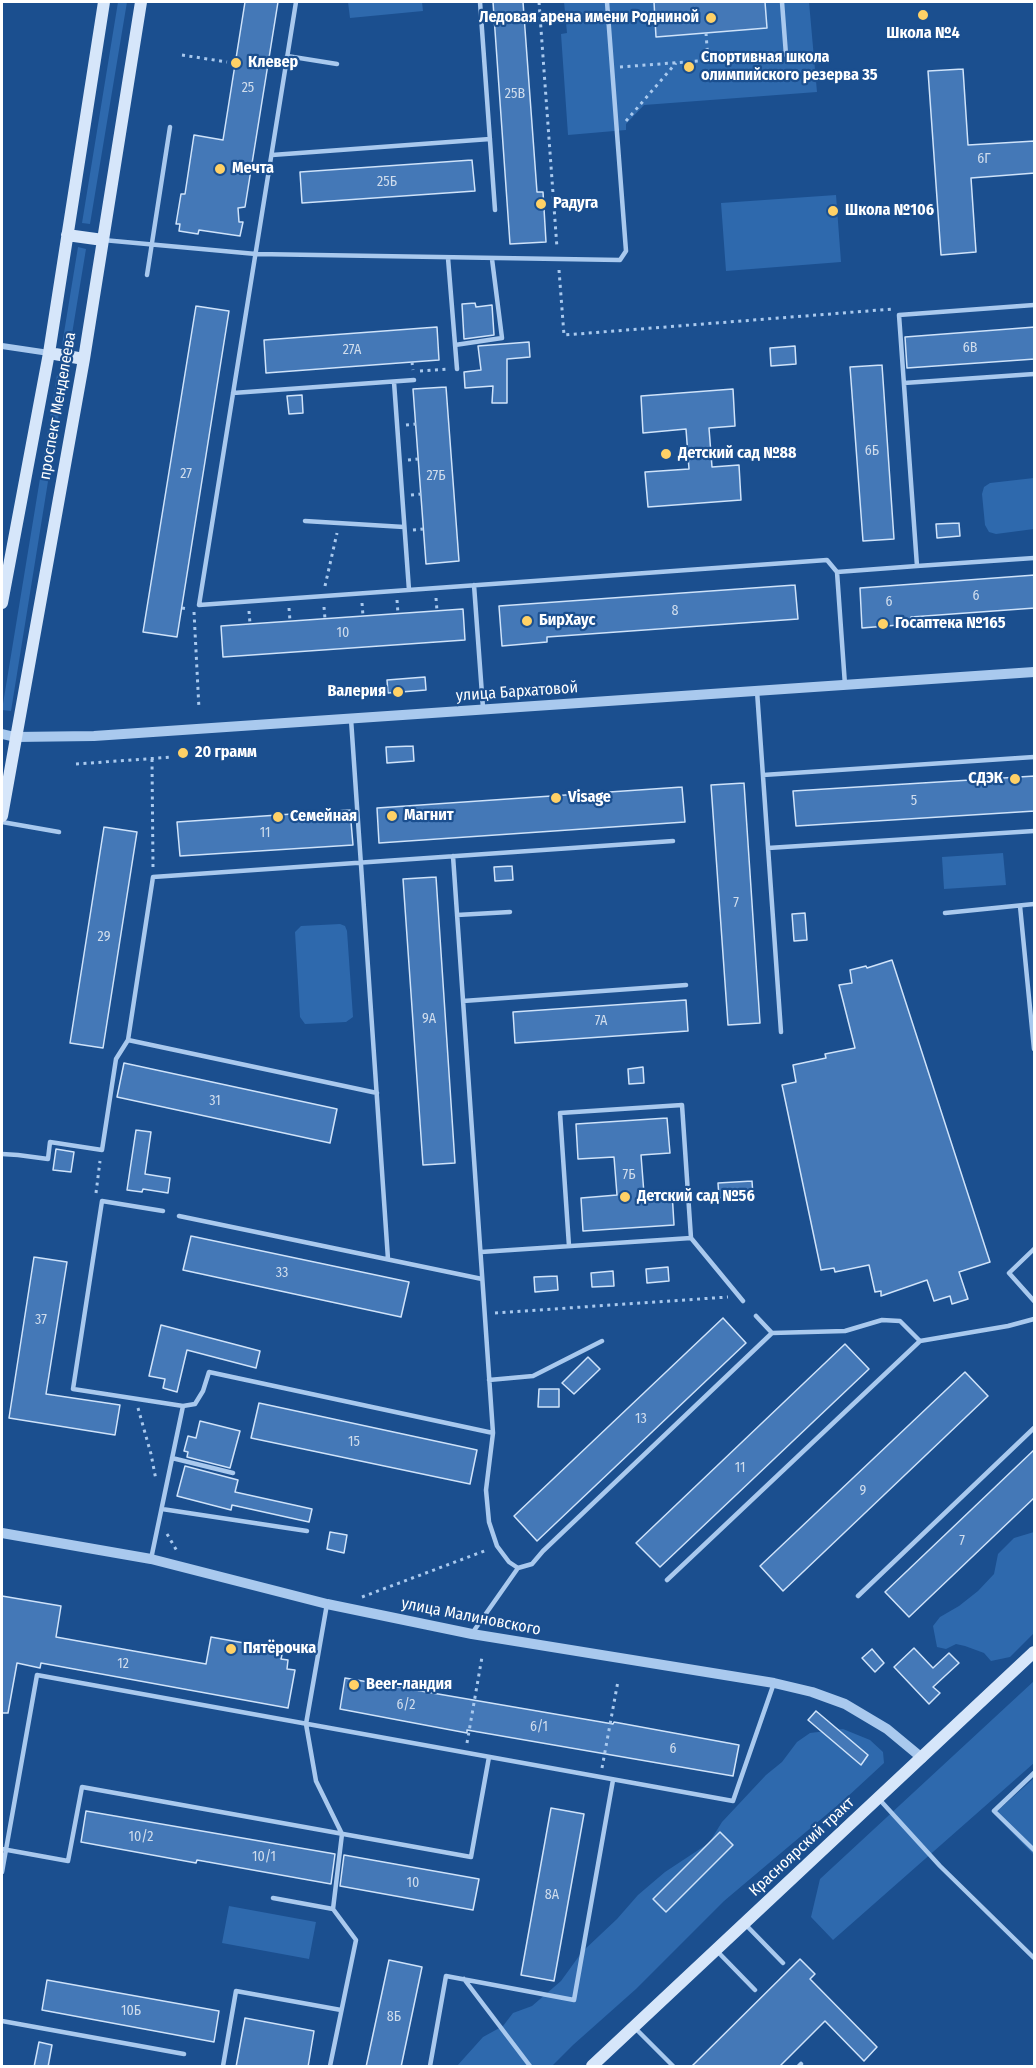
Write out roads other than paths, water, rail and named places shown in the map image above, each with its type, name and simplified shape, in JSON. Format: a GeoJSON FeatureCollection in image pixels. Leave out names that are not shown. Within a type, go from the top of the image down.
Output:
{"type":"FeatureCollection","features":[{"type":"Feature","properties":{"kind":"main road","name":"проспект Менделеева"},"geometry":{"type":"LineString","coordinates":[[2,603],[49,353],[104,2]]}},
{"type":"Feature","properties":{"kind":"main road","name":"проспект Менделеева"},"geometry":{"type":"LineString","coordinates":[[2,816],[84,359],[141,2]]}},
{"type":"Feature","properties":{"kind":"main road"},"geometry":{"type":"LineString","coordinates":[[67,235],[103,240]]}},
{"type":"Feature","properties":{"kind":"main road"},"geometry":{"type":"LineString","coordinates":[[49,353],[84,359]]}},
{"type":"Feature","properties":{"kind":"main road","name":"Красноярский тракт"},"geometry":{"type":"LineString","coordinates":[[592,2067],[1035,1652]]}},
{"type":"Feature","properties":{"kind":"street"},"geometry":{"type":"LineString","coordinates":[[2,346],[49,353]]}},
{"type":"Feature","properties":{"kind":"street","name":"улица Бархатовой"},"geometry":{"type":"LineString","coordinates":[[2,734],[15,737],[94,736],[1035,672]]}},
{"type":"Feature","properties":{"kind":"street","name":"улица Малиновского"},"geometry":{"type":"LineString","coordinates":[[2,1533],[151,1560],[327,1604],[472,1634],[774,1683],[812,1692],[845,1704],[886,1729],[922,1758]]}},
{"type":"Feature","properties":{"kind":"lane"},"geometry":{"type":"LineString","coordinates":[[296,2],[199,604],[827,560],[837,572],[845,685]]}},
{"type":"Feature","properties":{"kind":"lane"},"geometry":{"type":"LineString","coordinates":[[480,2],[495,210]]}},
{"type":"Feature","properties":{"kind":"lane"},"geometry":{"type":"LineString","coordinates":[[103,240],[256,254],[620,260],[625,254],[607,2]]}},
{"type":"Feature","properties":{"kind":"lane"},"geometry":{"type":"LineString","coordinates":[[782,2],[786,55]]}},
{"type":"Feature","properties":{"kind":"lane"},"geometry":{"type":"LineString","coordinates":[[287,56],[337,64]]}},
{"type":"Feature","properties":{"kind":"lane"},"geometry":{"type":"LineString","coordinates":[[147,275],[170,127]]}},
{"type":"Feature","properties":{"kind":"lane"},"geometry":{"type":"LineString","coordinates":[[272,155],[490,139]]}},
{"type":"Feature","properties":{"kind":"lane"},"geometry":{"type":"LineString","coordinates":[[448,258],[457,369]]}},
{"type":"Feature","properties":{"kind":"lane"},"geometry":{"type":"LineString","coordinates":[[455,345],[502,338],[492,259]]}},
{"type":"Feature","properties":{"kind":"lane"},"geometry":{"type":"LineString","coordinates":[[917,566],[899,315],[1035,305]]}},
{"type":"Feature","properties":{"kind":"lane"},"geometry":{"type":"LineString","coordinates":[[904,383],[1035,374]]}},
{"type":"Feature","properties":{"kind":"lane"},"geometry":{"type":"LineString","coordinates":[[233,393],[414,381]]}},
{"type":"Feature","properties":{"kind":"lane"},"geometry":{"type":"LineString","coordinates":[[394,382],[409,590]]}},
{"type":"Feature","properties":{"kind":"lane"},"geometry":{"type":"LineString","coordinates":[[305,521],[404,527]]}},
{"type":"Feature","properties":{"kind":"lane"},"geometry":{"type":"LineString","coordinates":[[837,572],[1035,558]]}},
{"type":"Feature","properties":{"kind":"lane"},"geometry":{"type":"LineString","coordinates":[[474,585],[483,710]]}},
{"type":"Feature","properties":{"kind":"lane"},"geometry":{"type":"LineString","coordinates":[[757,691],[781,1032]]}},
{"type":"Feature","properties":{"kind":"lane"},"geometry":{"type":"LineString","coordinates":[[351,719],[388,1259]]}},
{"type":"Feature","properties":{"kind":"lane"},"geometry":{"type":"LineString","coordinates":[[763,774],[1035,757]]}},
{"type":"Feature","properties":{"kind":"lane"},"geometry":{"type":"LineString","coordinates":[[2,822],[59,832]]}},
{"type":"Feature","properties":{"kind":"lane"},"geometry":{"type":"LineString","coordinates":[[768,848],[1035,831]]}},
{"type":"Feature","properties":{"kind":"lane"},"geometry":{"type":"LineString","coordinates":[[2,1154],[48,1159],[50,1142],[102,1150],[116,1059],[128,1040],[153,877],[673,842]]}},
{"type":"Feature","properties":{"kind":"lane"},"geometry":{"type":"LineString","coordinates":[[453,856],[493,1433],[486,1490],[489,1522],[497,1546],[509,1562],[518,1568]]}},
{"type":"Feature","properties":{"kind":"lane"},"geometry":{"type":"LineString","coordinates":[[945,913],[1035,904]]}},
{"type":"Feature","properties":{"kind":"lane"},"geometry":{"type":"LineString","coordinates":[[1020,906],[1035,1049]]}},
{"type":"Feature","properties":{"kind":"lane"},"geometry":{"type":"LineString","coordinates":[[457,915],[510,912]]}},
{"type":"Feature","properties":{"kind":"lane"},"geometry":{"type":"LineString","coordinates":[[463,1001],[686,985]]}},
{"type":"Feature","properties":{"kind":"lane"},"geometry":{"type":"LineString","coordinates":[[128,1040],[377,1094]]}},
{"type":"Feature","properties":{"kind":"lane"},"geometry":{"type":"LineString","coordinates":[[569,1246],[560,1113],[682,1105],[691,1238],[741,1299]]}},
{"type":"Feature","properties":{"kind":"lane"},"geometry":{"type":"LineString","coordinates":[[163,1210],[102,1201],[73,1389],[183,1406],[195,1404],[203,1391],[209,1372],[493,1433]]}},
{"type":"Feature","properties":{"kind":"lane"},"geometry":{"type":"LineString","coordinates":[[179,1216],[482,1279]]}},
{"type":"Feature","properties":{"kind":"lane"},"geometry":{"type":"LineString","coordinates":[[481,1252],[691,1238]]}},
{"type":"Feature","properties":{"kind":"lane"},"geometry":{"type":"LineString","coordinates":[[1035,1249],[1009,1273],[1035,1301]]}},
{"type":"Feature","properties":{"kind":"lane"},"geometry":{"type":"LineString","coordinates":[[756,1316],[772,1333]]}},
{"type":"Feature","properties":{"kind":"lane"},"geometry":{"type":"LineString","coordinates":[[667,1580],[920,1341],[1008,1326],[1035,1319]]}},
{"type":"Feature","properties":{"kind":"lane"},"geometry":{"type":"LineString","coordinates":[[472,1634],[518,1568],[532,1564],[772,1333],[845,1331],[882,1320],[900,1322],[920,1341]]}},
{"type":"Feature","properties":{"kind":"lane"},"geometry":{"type":"LineString","coordinates":[[489,1380],[533,1376],[602,1341]]}},
{"type":"Feature","properties":{"kind":"lane"},"geometry":{"type":"LineString","coordinates":[[151,1560],[183,1406]]}},
{"type":"Feature","properties":{"kind":"lane"},"geometry":{"type":"LineString","coordinates":[[858,1596],[1035,1428]]}},
{"type":"Feature","properties":{"kind":"lane"},"geometry":{"type":"LineString","coordinates":[[172,1458],[233,1473]]}},
{"type":"Feature","properties":{"kind":"lane"},"geometry":{"type":"LineString","coordinates":[[162,1509],[307,1531]]}},
{"type":"Feature","properties":{"kind":"lane"},"geometry":{"type":"LineString","coordinates":[[327,1604],[306,1724],[316,1781],[342,1834],[333,1909]]}},
{"type":"Feature","properties":{"kind":"lane"},"geometry":{"type":"LineString","coordinates":[[2,1872],[3,1850],[37,1675],[733,1801],[774,1683]]}},
{"type":"Feature","properties":{"kind":"lane"},"geometry":{"type":"LineString","coordinates":[[3,1850],[68,1862],[82,1787],[471,1857],[489,1757]]}},
{"type":"Feature","properties":{"kind":"lane"},"geometry":{"type":"LineString","coordinates":[[1035,1773],[994,1811],[1035,1850]]}},
{"type":"Feature","properties":{"kind":"lane"},"geometry":{"type":"LineString","coordinates":[[430,2067],[446,1976],[574,2000],[613,1779]]}},
{"type":"Feature","properties":{"kind":"lane"},"geometry":{"type":"LineString","coordinates":[[878,1799],[940,1866],[1035,1958]]}},
{"type":"Feature","properties":{"kind":"lane"},"geometry":{"type":"LineString","coordinates":[[273,1898],[333,1909],[356,1940],[330,2067]]}},
{"type":"Feature","properties":{"kind":"lane"},"geometry":{"type":"LineString","coordinates":[[744,1924],[783,1963]]}},
{"type":"Feature","properties":{"kind":"lane"},"geometry":{"type":"LineString","coordinates":[[716,1950],[755,1990]]}},
{"type":"Feature","properties":{"kind":"lane"},"geometry":{"type":"LineString","coordinates":[[464,1979],[530,2067]]}},
{"type":"Feature","properties":{"kind":"lane"},"geometry":{"type":"LineString","coordinates":[[222,2067],[236,1991],[340,2010]]}},
{"type":"Feature","properties":{"kind":"lane"},"geometry":{"type":"LineString","coordinates":[[2,2021],[184,2054]]}},
{"type":"Feature","properties":{"kind":"lane"},"geometry":{"type":"LineString","coordinates":[[634,2027],[673,2067]]}},
{"type":"Feature","properties":{"kind":"place","name":"Школа №4"},"geometry":{"type":"Point","coordinates":[923,15]}},
{"type":"Feature","properties":{"kind":"place","name":"Ледовая арена имени Родниной"},"geometry":{"type":"Point","coordinates":[711,18]}},
{"type":"Feature","properties":{"kind":"place","name":"Клевер"},"geometry":{"type":"Point","coordinates":[236,63]}},
{"type":"Feature","properties":{"kind":"place","name":"Спортивная школа олимпийского резерва 35"},"geometry":{"type":"Point","coordinates":[689,67]}},
{"type":"Feature","properties":{"kind":"place","name":"Мечта"},"geometry":{"type":"Point","coordinates":[220,169]}},
{"type":"Feature","properties":{"kind":"place","name":"Радуга"},"geometry":{"type":"Point","coordinates":[541,204]}},
{"type":"Feature","properties":{"kind":"place","name":"Школа №106"},"geometry":{"type":"Point","coordinates":[833,211]}},
{"type":"Feature","properties":{"kind":"place","name":"Детский сад №88"},"geometry":{"type":"Point","coordinates":[666,454]}},
{"type":"Feature","properties":{"kind":"place","name":"БирХаус"},"geometry":{"type":"Point","coordinates":[527,621]}},
{"type":"Feature","properties":{"kind":"place","name":"Госаптека №165"},"geometry":{"type":"Point","coordinates":[883,624]}},
{"type":"Feature","properties":{"kind":"place","name":"Валерия"},"geometry":{"type":"Point","coordinates":[398,692]}},
{"type":"Feature","properties":{"kind":"place","name":"20 грамм"},"geometry":{"type":"Point","coordinates":[183,753]}},
{"type":"Feature","properties":{"kind":"place","name":"СДЭК"},"geometry":{"type":"Point","coordinates":[1015,779]}},
{"type":"Feature","properties":{"kind":"place","name":"Visage"},"geometry":{"type":"Point","coordinates":[556,798]}},
{"type":"Feature","properties":{"kind":"place","name":"Магнит"},"geometry":{"type":"Point","coordinates":[392,816]}},
{"type":"Feature","properties":{"kind":"place","name":"Семейная"},"geometry":{"type":"Point","coordinates":[278,817]}},
{"type":"Feature","properties":{"kind":"place","name":"Детский сад №56"},"geometry":{"type":"Point","coordinates":[625,1197]}},
{"type":"Feature","properties":{"kind":"place","name":"Пятёрочка"},"geometry":{"type":"Point","coordinates":[231,1649]}},
{"type":"Feature","properties":{"kind":"place","name":"Beer-ландия"},"geometry":{"type":"Point","coordinates":[354,1685]}}]}
